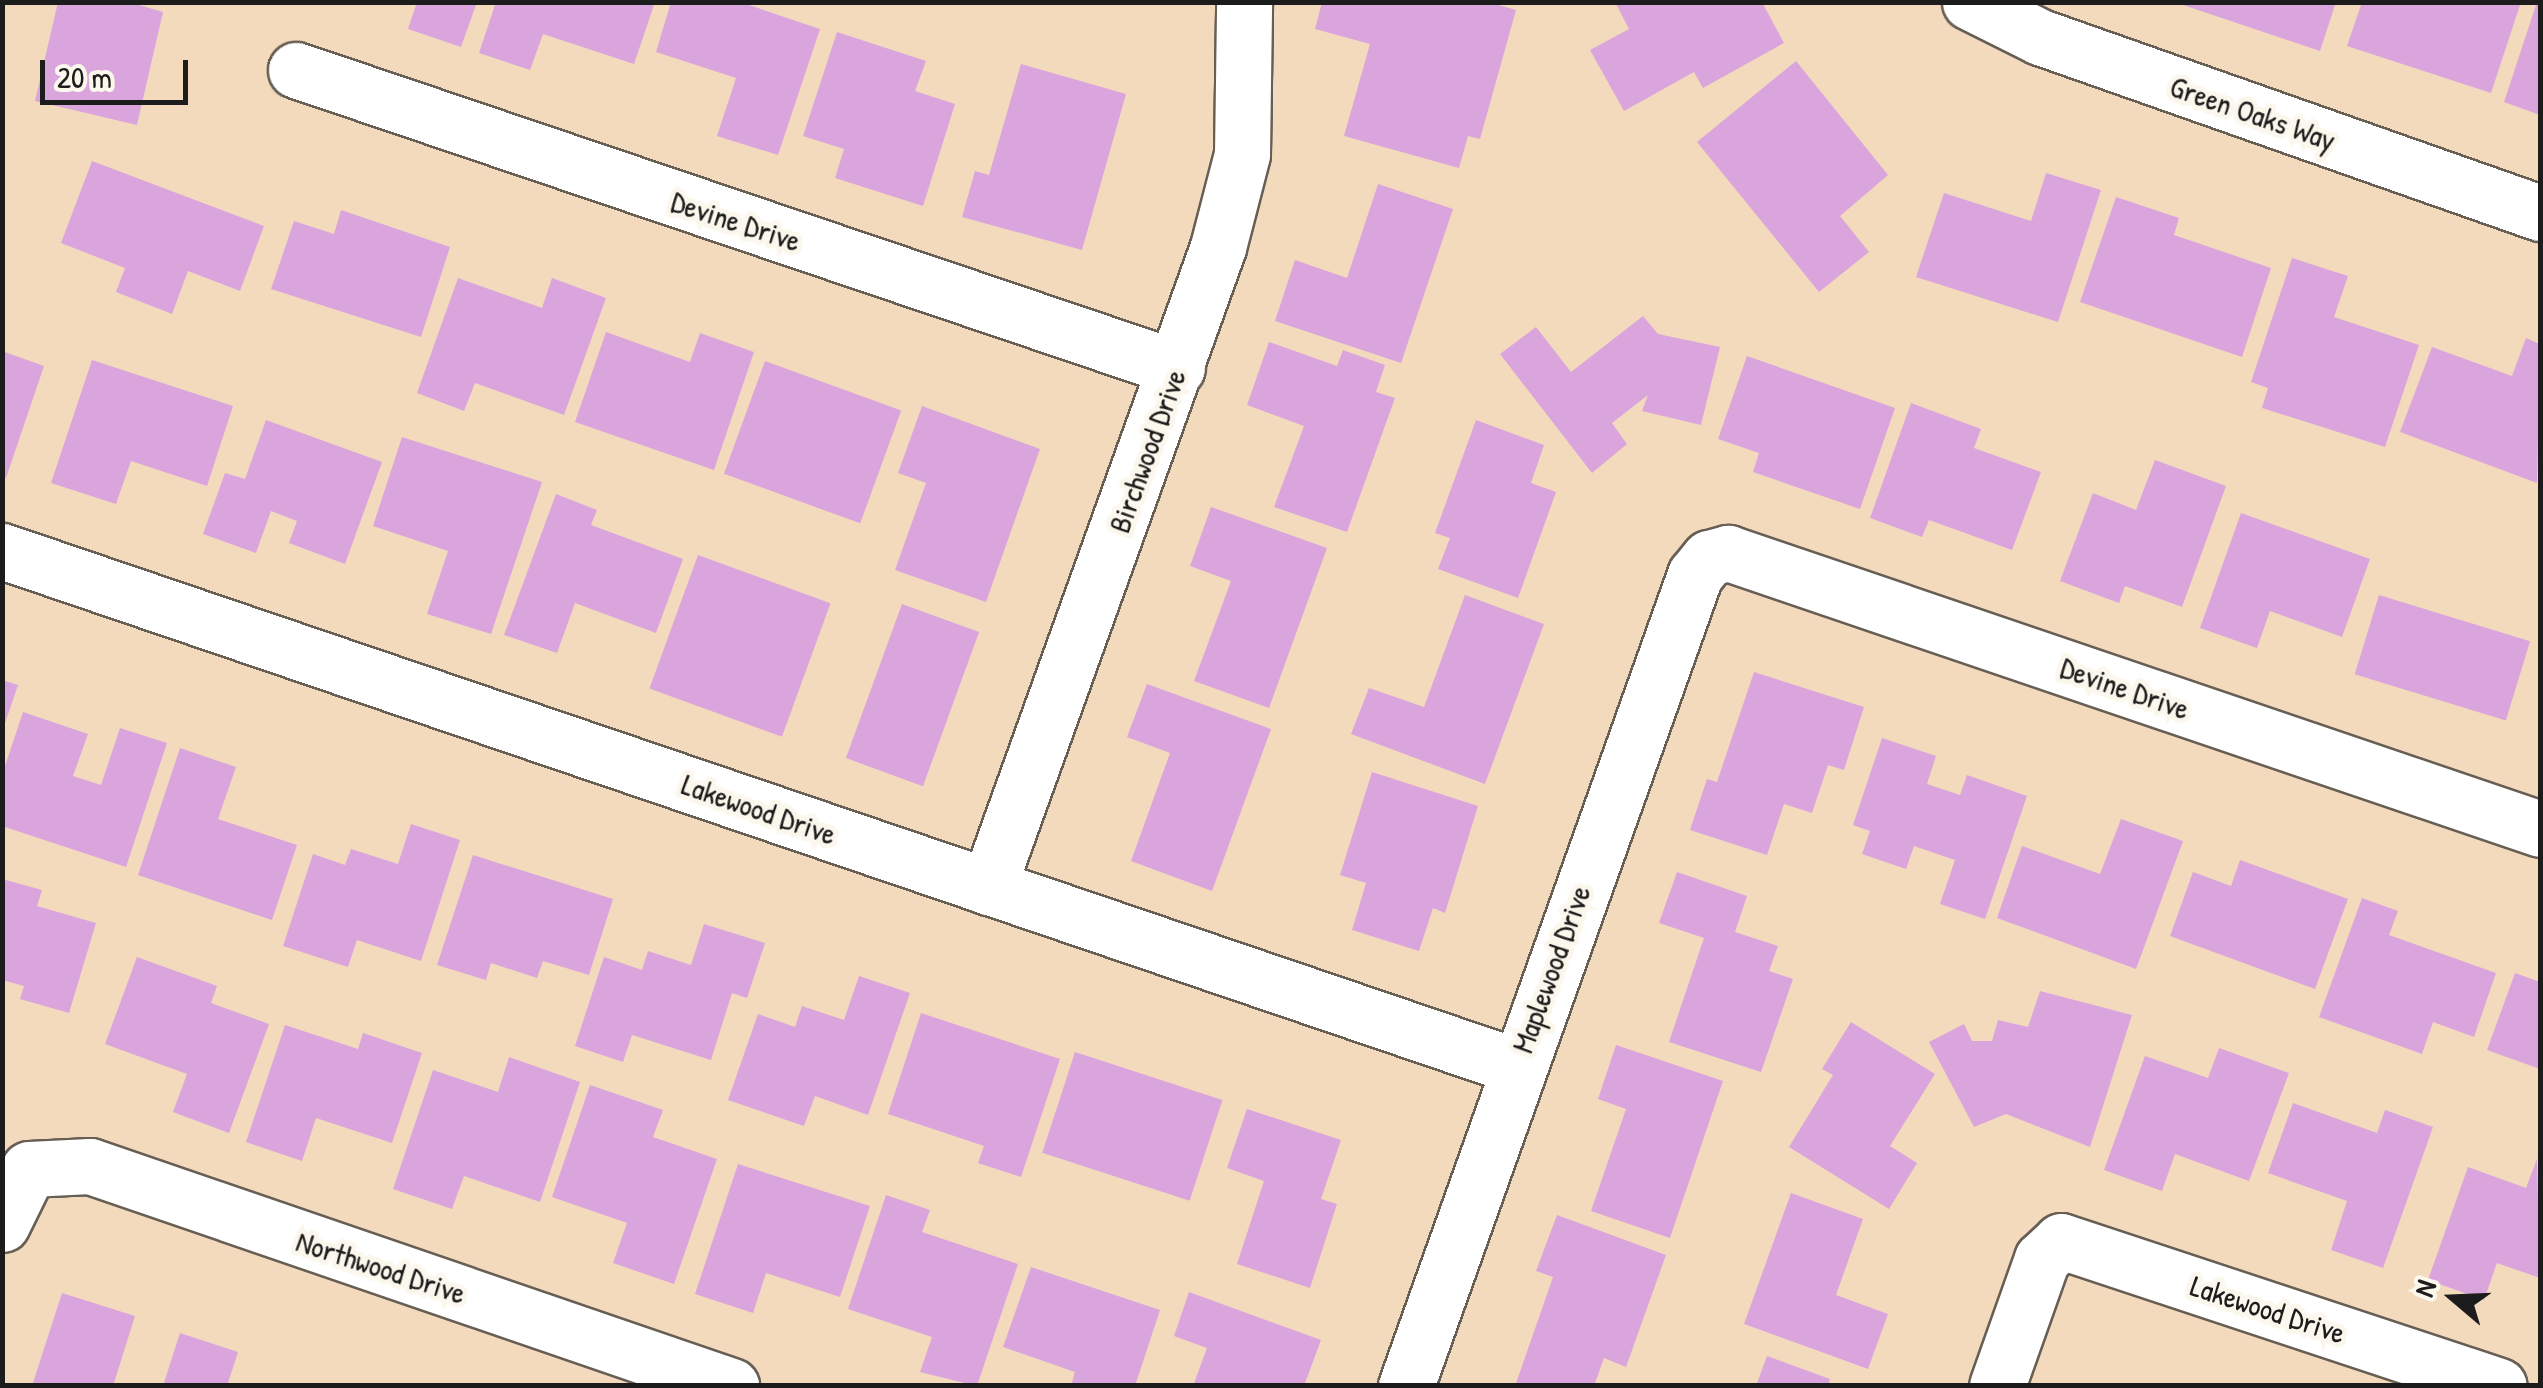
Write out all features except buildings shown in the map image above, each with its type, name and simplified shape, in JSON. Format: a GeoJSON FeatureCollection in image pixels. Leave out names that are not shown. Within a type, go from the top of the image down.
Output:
{"type":"FeatureCollection","features":[{"type":"Feature","properties":{"kind":"street","name":"Birchwood Drive"},"geometry":{"type":"LineString","coordinates":[[988,887],[1177,368],[1242,154],[1244,2]]}},
{"type":"Feature","properties":{"kind":"street","name":"Green Oaks Way"},"geometry":{"type":"LineString","coordinates":[[1970,2],[2040,37],[2540,213]]}},
{"type":"Feature","properties":{"kind":"street","name":"Devine Drive"},"geometry":{"type":"LineString","coordinates":[[296,70],[1177,368]]}},
{"type":"Feature","properties":{"kind":"street","name":"Lakewood Drive"},"geometry":{"type":"LineString","coordinates":[[2,550],[1516,1066]]}},
{"type":"Feature","properties":{"kind":"street","name":"Devine Drive"},"geometry":{"type":"LineString","coordinates":[[1709,558],[1728,553],[2540,829]]}},
{"type":"Feature","properties":{"kind":"street","name":"Maplewood Drive"},"geometry":{"type":"LineString","coordinates":[[1406,1386],[1516,1066],[1695,575],[1709,558]]}},
{"type":"Feature","properties":{"kind":"street","name":"Northwood Drive"},"geometry":{"type":"LineString","coordinates":[[2,1224],[29,1170],[90,1166],[731,1386]]}},
{"type":"Feature","properties":{"kind":"street","name":"Lakewood Drive"},"geometry":{"type":"LineString","coordinates":[[1996,1386],[2042,1259],[2061,1241],[2499,1386]]}}]}
